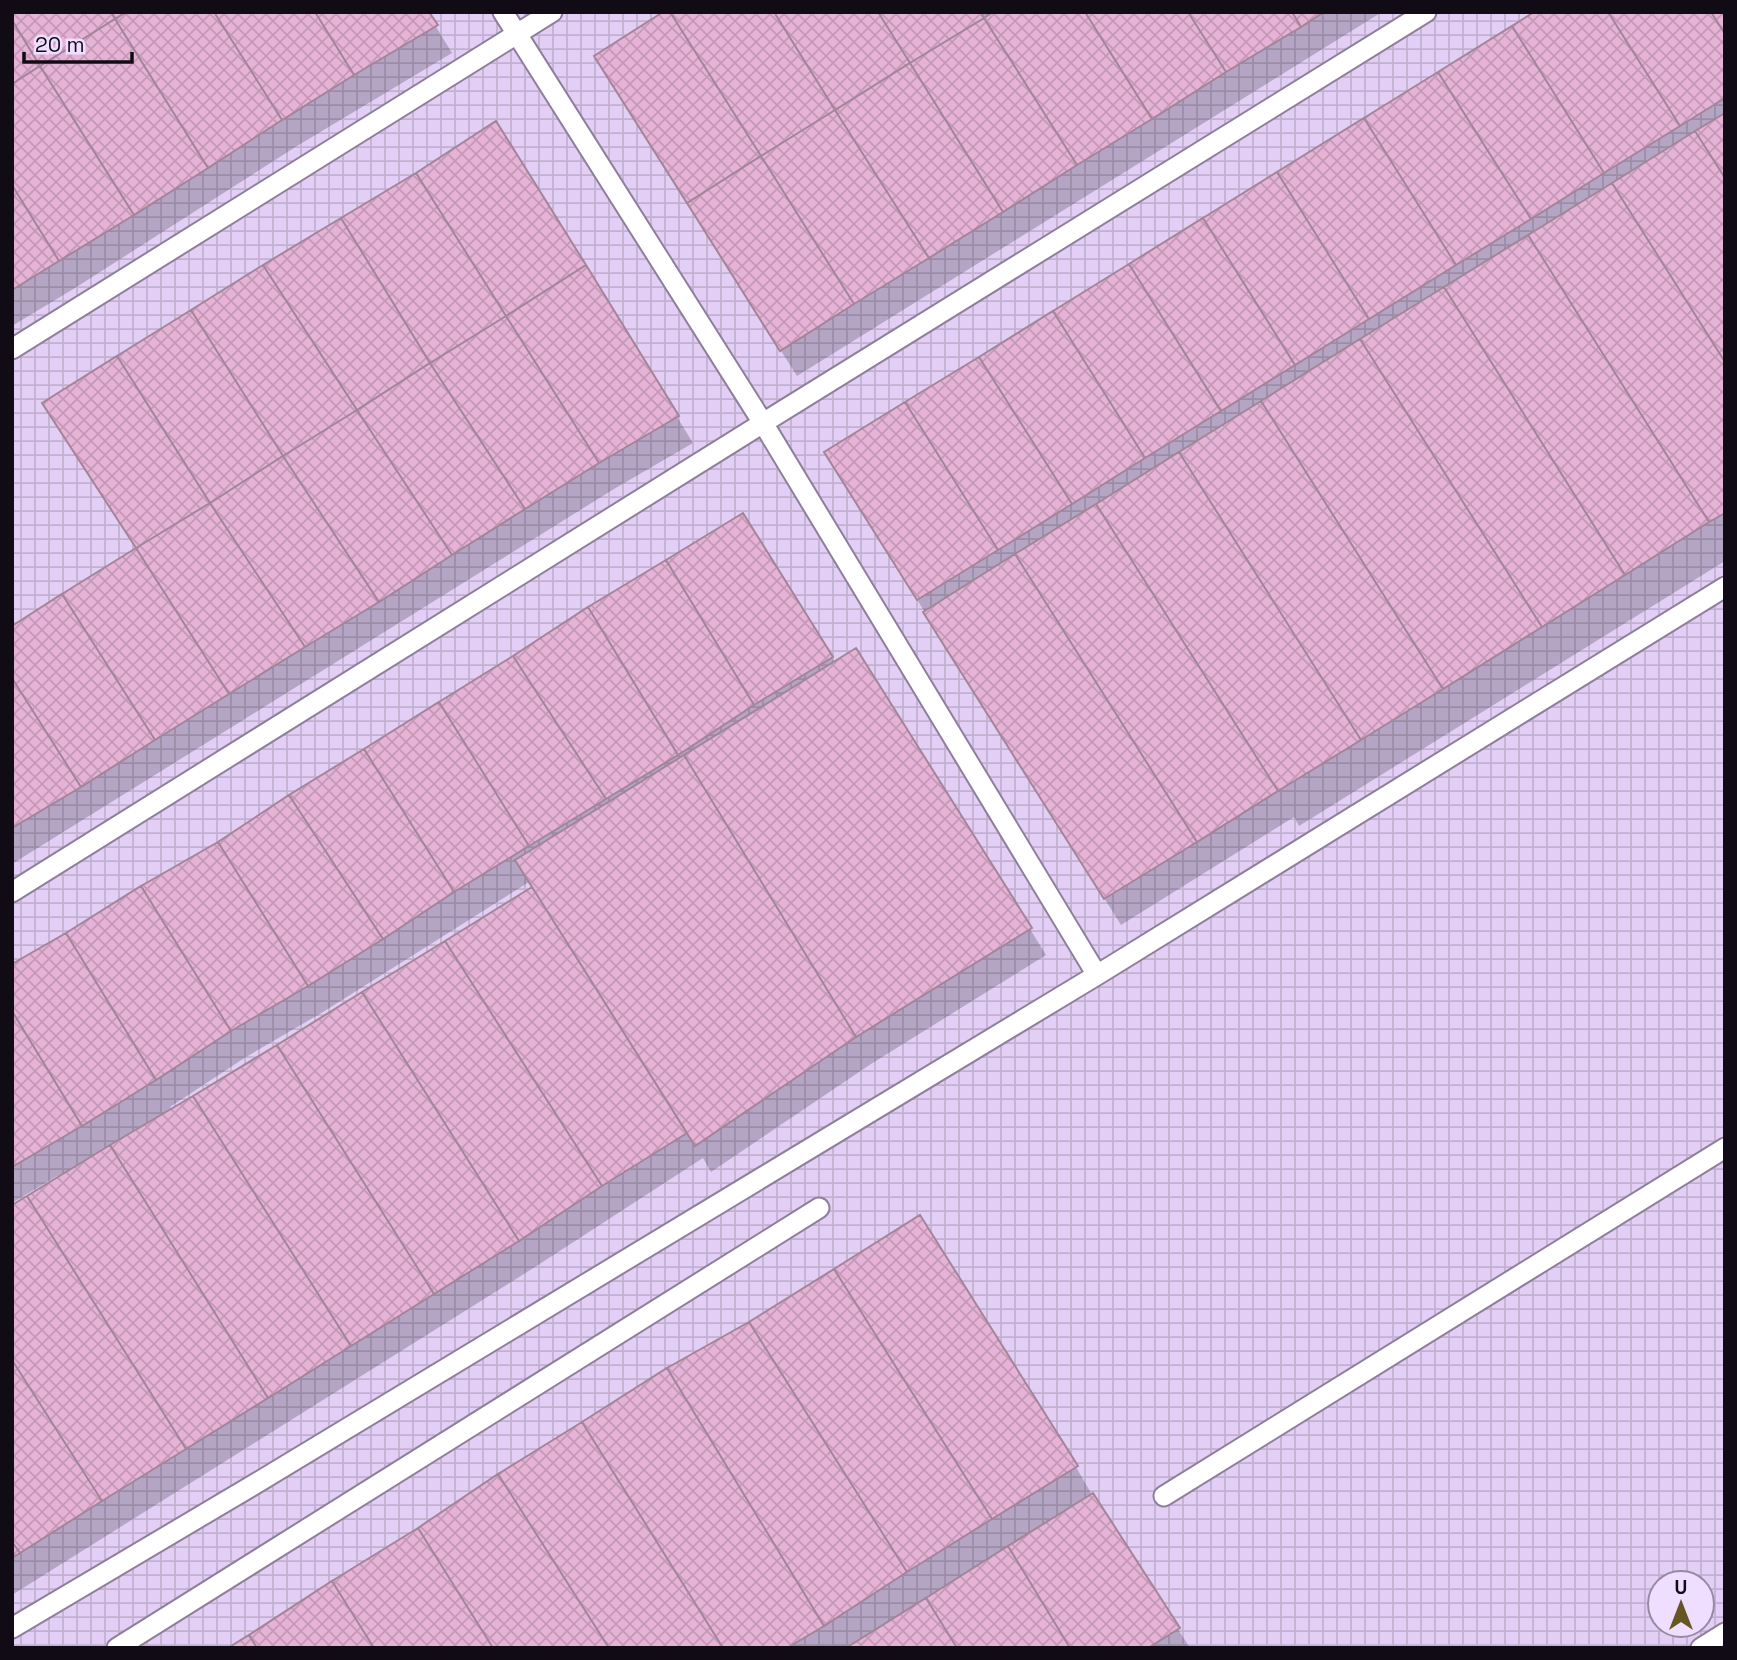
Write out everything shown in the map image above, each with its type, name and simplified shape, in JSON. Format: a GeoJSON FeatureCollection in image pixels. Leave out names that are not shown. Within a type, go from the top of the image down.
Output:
{"type":"FeatureCollection","features":[{"type":"Feature","properties":{"kind":"lane"},"geometry":{"type":"LineString","coordinates":[[503,12],[763,423],[1097,975]]}},
{"type":"Feature","properties":{"kind":"lane"},"geometry":{"type":"LineString","coordinates":[[12,349],[552,12]]}},
{"type":"Feature","properties":{"kind":"lane"},"geometry":{"type":"LineString","coordinates":[[12,892],[1426,12]]}},
{"type":"Feature","properties":{"kind":"lane"},"geometry":{"type":"LineString","coordinates":[[12,1628],[1097,975],[1725,587]]}},
{"type":"Feature","properties":{"kind":"lane"},"geometry":{"type":"LineString","coordinates":[[1164,1496],[1725,1148]]}},
{"type":"Feature","properties":{"kind":"lane"},"geometry":{"type":"LineString","coordinates":[[117,1648],[819,1208]]}},
{"type":"Feature","properties":{"kind":"lane"},"geometry":{"type":"LineString","coordinates":[[1701,1648],[1725,1633]]}},
{"type":"Feature","properties":{"kind":"shaded area"},"geometry":{"type":"Polygon","coordinates":[[[12,12],[1725,12],[1725,1648],[12,1648],[12,12]]]}},
{"type":"Feature","properties":{"kind":"building"},"geometry":{"type":"Polygon","coordinates":[[[12,12],[111,12],[115,19],[40,66],[12,20],[12,12]]]}},
{"type":"Feature","properties":{"kind":"building"},"geometry":{"type":"Polygon","coordinates":[[[111,12],[126,12],[115,19],[111,12]]]}},
{"type":"Feature","properties":{"kind":"building"},"geometry":{"type":"Polygon","coordinates":[[[126,12],[214,12],[282,120],[208,168],[115,19],[126,12]]]}},
{"type":"Feature","properties":{"kind":"building"},"geometry":{"type":"Polygon","coordinates":[[[214,12],[315,12],[354,75],[282,120],[214,12]]]}},
{"type":"Feature","properties":{"kind":"building"},"geometry":{"type":"Polygon","coordinates":[[[315,12],[429,12],[438,25],[354,75],[315,12]]]}},
{"type":"Feature","properties":{"kind":"building"},"geometry":{"type":"Polygon","coordinates":[[[663,12],[670,12],[761,156],[687,203],[594,56],[663,12]]]}},
{"type":"Feature","properties":{"kind":"building"},"geometry":{"type":"Polygon","coordinates":[[[670,12],[774,12],[835,110],[761,156],[670,12]]]}},
{"type":"Feature","properties":{"kind":"building"},"geometry":{"type":"Polygon","coordinates":[[[774,12],[878,12],[910,63],[835,110],[774,12]]]}},
{"type":"Feature","properties":{"kind":"building"},"geometry":{"type":"Polygon","coordinates":[[[878,12],[981,12],[984,18],[910,63],[878,12]]]}},
{"type":"Feature","properties":{"kind":"building"},"geometry":{"type":"Polygon","coordinates":[[[993,12],[1085,12],[1152,119],[1077,165],[984,18],[993,12]]]}},
{"type":"Feature","properties":{"kind":"building"},"geometry":{"type":"Polygon","coordinates":[[[1085,12],[1188,12],[1226,72],[1152,119],[1085,12]]]}},
{"type":"Feature","properties":{"kind":"building"},"geometry":{"type":"Polygon","coordinates":[[[1188,12],[1292,12],[1301,27],[1226,72],[1188,12]]]}},
{"type":"Feature","properties":{"kind":"building"},"geometry":{"type":"Polygon","coordinates":[[[1292,12],[1324,12],[1301,27],[1292,12]]]}},
{"type":"Feature","properties":{"kind":"building"},"geometry":{"type":"Polygon","coordinates":[[[1534,12],[1608,12],[1680,126],[1604,173],[1512,26],[1534,12]]]}},
{"type":"Feature","properties":{"kind":"building"},"geometry":{"type":"Polygon","coordinates":[[[1608,12],[1711,12],[1725,34],[1725,98],[1680,126],[1608,12]]]}},
{"type":"Feature","properties":{"kind":"building"},"geometry":{"type":"Polygon","coordinates":[[[1711,12],[1725,12],[1725,34],[1711,12]]]}},
{"type":"Feature","properties":{"kind":"building"},"geometry":{"type":"Polygon","coordinates":[[[984,18],[1077,165],[1003,212],[910,63],[984,18]]]}},
{"type":"Feature","properties":{"kind":"building"},"geometry":{"type":"Polygon","coordinates":[[[115,19],[208,168],[134,215],[40,66],[115,19]]]}},
{"type":"Feature","properties":{"kind":"building"},"geometry":{"type":"Polygon","coordinates":[[[12,20],[40,66],[12,84],[12,20]]]}},
{"type":"Feature","properties":{"kind":"building"},"geometry":{"type":"Polygon","coordinates":[[[1512,26],[1604,173],[1531,219],[1438,72],[1512,26]]]}},
{"type":"Feature","properties":{"kind":"building"},"geometry":{"type":"Polygon","coordinates":[[[910,63],[1003,212],[929,258],[835,110],[910,63]]]}},
{"type":"Feature","properties":{"kind":"building"},"geometry":{"type":"Polygon","coordinates":[[[40,66],[134,215],[59,261],[12,185],[12,84],[40,66]]]}},
{"type":"Feature","properties":{"kind":"building"},"geometry":{"type":"Polygon","coordinates":[[[1438,72],[1531,219],[1456,265],[1364,118],[1438,72]]]}},
{"type":"Feature","properties":{"kind":"building"},"geometry":{"type":"Polygon","coordinates":[[[835,110],[929,258],[854,304],[761,156],[835,110]]]}},
{"type":"Feature","properties":{"kind":"building"},"geometry":{"type":"Polygon","coordinates":[[[1725,113],[1725,178],[1695,131],[1725,113]]]}},
{"type":"Feature","properties":{"kind":"building"},"geometry":{"type":"Polygon","coordinates":[[[1364,118],[1456,265],[1369,319],[1277,172],[1364,118]]]}},
{"type":"Feature","properties":{"kind":"building"},"geometry":{"type":"Polygon","coordinates":[[[496,121],[586,265],[506,316],[416,173],[496,121]]]}},
{"type":"Feature","properties":{"kind":"building"},"geometry":{"type":"Polygon","coordinates":[[[1695,131],[1725,178],[1725,362],[1612,183],[1695,131]]]}},
{"type":"Feature","properties":{"kind":"building"},"geometry":{"type":"Polygon","coordinates":[[[761,156],[854,304],[780,351],[687,203],[761,156]]]}},
{"type":"Feature","properties":{"kind":"building"},"geometry":{"type":"Polygon","coordinates":[[[1277,172],[1369,319],[1295,365],[1203,218],[1277,172]]]}},
{"type":"Feature","properties":{"kind":"building"},"geometry":{"type":"Polygon","coordinates":[[[416,173],[506,316],[430,363],[341,218],[416,173]]]}},
{"type":"Feature","properties":{"kind":"building"},"geometry":{"type":"Polygon","coordinates":[[[1612,183],[1725,362],[1725,513],[1709,522],[1528,235],[1612,183]]]}},
{"type":"Feature","properties":{"kind":"building"},"geometry":{"type":"Polygon","coordinates":[[[12,185],[59,261],[12,290],[12,185]]]}},
{"type":"Feature","properties":{"kind":"building"},"geometry":{"type":"Polygon","coordinates":[[[341,218],[430,363],[357,410],[263,265],[341,218]]]}},
{"type":"Feature","properties":{"kind":"building"},"geometry":{"type":"Polygon","coordinates":[[[1203,218],[1295,365],[1221,411],[1129,264],[1203,218]]]}},
{"type":"Feature","properties":{"kind":"building"},"geometry":{"type":"Polygon","coordinates":[[[1528,235],[1709,522],[1625,575],[1444,287],[1528,235]]]}},
{"type":"Feature","properties":{"kind":"building"},"geometry":{"type":"Polygon","coordinates":[[[1129,264],[1221,411],[1145,458],[1053,311],[1129,264]]]}},
{"type":"Feature","properties":{"kind":"building"},"geometry":{"type":"Polygon","coordinates":[[[263,265],[357,410],[283,456],[191,310],[263,265]]]}},
{"type":"Feature","properties":{"kind":"building"},"geometry":{"type":"Polygon","coordinates":[[[586,265],[679,416],[599,463],[506,316],[586,265]]]}},
{"type":"Feature","properties":{"kind":"building"},"geometry":{"type":"Polygon","coordinates":[[[1444,287],[1625,575],[1542,627],[1360,339],[1444,287]]]}},
{"type":"Feature","properties":{"kind":"building"},"geometry":{"type":"Polygon","coordinates":[[[191,310],[283,456],[210,503],[117,356],[191,310]]]}},
{"type":"Feature","properties":{"kind":"building"},"geometry":{"type":"Polygon","coordinates":[[[1053,311],[1145,458],[1072,504],[979,357],[1053,311]]]}},
{"type":"Feature","properties":{"kind":"building"},"geometry":{"type":"Polygon","coordinates":[[[506,316],[599,463],[525,509],[430,363],[506,316]]]}},
{"type":"Feature","properties":{"kind":"building"},"geometry":{"type":"Polygon","coordinates":[[[1360,339],[1542,627],[1443,689],[1261,401],[1360,339]]]}},
{"type":"Feature","properties":{"kind":"building"},"geometry":{"type":"Polygon","coordinates":[[[117,356],[210,503],[136,548],[42,403],[117,356]]]}},
{"type":"Feature","properties":{"kind":"building"},"geometry":{"type":"Polygon","coordinates":[[[979,357],[1072,504],[998,550],[905,402],[979,357]]]}},
{"type":"Feature","properties":{"kind":"building"},"geometry":{"type":"Polygon","coordinates":[[[430,363],[525,509],[452,555],[357,410],[430,363]]]}},
{"type":"Feature","properties":{"kind":"building"},"geometry":{"type":"Polygon","coordinates":[[[1261,401],[1443,689],[1361,740],[1179,452],[1261,401]]]}},
{"type":"Feature","properties":{"kind":"building"},"geometry":{"type":"Polygon","coordinates":[[[905,402],[998,550],[917,600],[824,452],[905,402]]]}},
{"type":"Feature","properties":{"kind":"building"},"geometry":{"type":"Polygon","coordinates":[[[357,410],[452,555],[379,602],[283,456],[357,410]]]}},
{"type":"Feature","properties":{"kind":"building"},"geometry":{"type":"Polygon","coordinates":[[[1179,452],[1361,740],[1278,791],[1096,504],[1179,452]]]}},
{"type":"Feature","properties":{"kind":"building"},"geometry":{"type":"Polygon","coordinates":[[[283,456],[379,602],[305,647],[210,503],[283,456]]]}},
{"type":"Feature","properties":{"kind":"building"},"geometry":{"type":"Polygon","coordinates":[[[210,503],[305,647],[229,694],[136,548],[210,503]]]}},
{"type":"Feature","properties":{"kind":"building"},"geometry":{"type":"Polygon","coordinates":[[[1096,504],[1278,791],[1197,842],[1015,554],[1096,504]]]}},
{"type":"Feature","properties":{"kind":"building"},"geometry":{"type":"Polygon","coordinates":[[[743,513],[833,657],[754,705],[666,560],[743,513]]]}},
{"type":"Feature","properties":{"kind":"building"},"geometry":{"type":"Polygon","coordinates":[[[136,548],[229,694],[155,740],[62,594],[136,548]]]}},
{"type":"Feature","properties":{"kind":"building"},"geometry":{"type":"Polygon","coordinates":[[[1015,554],[1197,842],[1104,899],[923,612],[1015,554]]]}},
{"type":"Feature","properties":{"kind":"building"},"geometry":{"type":"Polygon","coordinates":[[[666,560],[754,705],[678,755],[588,607],[666,560]]]}},
{"type":"Feature","properties":{"kind":"building"},"geometry":{"type":"Polygon","coordinates":[[[62,594],[155,740],[81,787],[12,678],[12,626],[62,594]]]}},
{"type":"Feature","properties":{"kind":"building"},"geometry":{"type":"Polygon","coordinates":[[[588,607],[678,755],[606,799],[513,656],[588,607]]]}},
{"type":"Feature","properties":{"kind":"building"},"geometry":{"type":"Polygon","coordinates":[[[856,648],[1032,928],[856,1037],[684,755],[856,648]]]}},
{"type":"Feature","properties":{"kind":"building"},"geometry":{"type":"Polygon","coordinates":[[[513,656],[606,799],[529,846],[439,702],[513,656]]]}},
{"type":"Feature","properties":{"kind":"building"},"geometry":{"type":"Polygon","coordinates":[[[12,678],[81,787],[12,828],[12,678]]]}},
{"type":"Feature","properties":{"kind":"building"},"geometry":{"type":"Polygon","coordinates":[[[439,702],[529,846],[454,892],[364,749],[439,702]]]}},
{"type":"Feature","properties":{"kind":"building"},"geometry":{"type":"Polygon","coordinates":[[[364,749],[454,892],[383,939],[289,795],[364,749]]]}},
{"type":"Feature","properties":{"kind":"building"},"geometry":{"type":"Polygon","coordinates":[[[684,755],[856,1037],[695,1146],[515,860],[684,755]]]}},
{"type":"Feature","properties":{"kind":"building"},"geometry":{"type":"Polygon","coordinates":[[[289,795],[383,939],[308,986],[218,842],[289,795]]]}},
{"type":"Feature","properties":{"kind":"building"},"geometry":{"type":"Polygon","coordinates":[[[218,842],[308,986],[231,1031],[141,886],[218,842]]]}},
{"type":"Feature","properties":{"kind":"building"},"geometry":{"type":"Polygon","coordinates":[[[141,886],[231,1031],[156,1080],[66,933],[141,886]]]}},
{"type":"Feature","properties":{"kind":"building"},"geometry":{"type":"Polygon","coordinates":[[[532,887],[687,1133],[602,1186],[445,941],[532,887]]]}},
{"type":"Feature","properties":{"kind":"building"},"geometry":{"type":"Polygon","coordinates":[[[66,933],[156,1080],[82,1126],[12,1011],[12,964],[66,933]]]}},
{"type":"Feature","properties":{"kind":"building"},"geometry":{"type":"Polygon","coordinates":[[[445,941],[602,1186],[519,1241],[362,992],[445,941]]]}},
{"type":"Feature","properties":{"kind":"building"},"geometry":{"type":"Polygon","coordinates":[[[362,992],[519,1241],[434,1294],[277,1045],[362,992]]]}},
{"type":"Feature","properties":{"kind":"building"},"geometry":{"type":"Polygon","coordinates":[[[12,1011],[82,1126],[12,1167],[12,1011]]]}},
{"type":"Feature","properties":{"kind":"building"},"geometry":{"type":"Polygon","coordinates":[[[277,1045],[434,1294],[351,1346],[193,1096],[277,1045]]]}},
{"type":"Feature","properties":{"kind":"building"},"geometry":{"type":"Polygon","coordinates":[[[193,1096],[351,1346],[268,1398],[110,1145],[193,1096]]]}},
{"type":"Feature","properties":{"kind":"building"},"geometry":{"type":"Polygon","coordinates":[[[110,1145],[268,1398],[186,1449],[27,1196],[110,1145]]]}},
{"type":"Feature","properties":{"kind":"building"},"geometry":{"type":"Polygon","coordinates":[[[27,1196],[186,1449],[102,1501],[12,1360],[12,1205],[27,1196]]]}},
{"type":"Feature","properties":{"kind":"building"},"geometry":{"type":"Polygon","coordinates":[[[920,1215],[1078,1466],[992,1519],[834,1269],[920,1215]]]}},
{"type":"Feature","properties":{"kind":"building"},"geometry":{"type":"Polygon","coordinates":[[[834,1269],[992,1519],[907,1572],[749,1322],[834,1269]]]}},
{"type":"Feature","properties":{"kind":"building"},"geometry":{"type":"Polygon","coordinates":[[[749,1322],[907,1572],[824,1626],[667,1368],[749,1322]]]}},
{"type":"Feature","properties":{"kind":"building"},"geometry":{"type":"Polygon","coordinates":[[[12,1360],[102,1501],[20,1553],[12,1542],[12,1360]]]}},
{"type":"Feature","properties":{"kind":"building"},"geometry":{"type":"Polygon","coordinates":[[[667,1368],[824,1626],[787,1648],[723,1648],[582,1422],[667,1368]]]}},
{"type":"Feature","properties":{"kind":"building"},"geometry":{"type":"Polygon","coordinates":[[[582,1422],[723,1648],[609,1648],[498,1474],[582,1422]]]}},
{"type":"Feature","properties":{"kind":"building"},"geometry":{"type":"Polygon","coordinates":[[[498,1474],[609,1648],[493,1648],[418,1528],[498,1474]]]}},
{"type":"Feature","properties":{"kind":"building"},"geometry":{"type":"Polygon","coordinates":[[[1093,1493],[1180,1628],[1148,1648],[1070,1648],[1008,1546],[1093,1493]]]}},
{"type":"Feature","properties":{"kind":"building"},"geometry":{"type":"Polygon","coordinates":[[[418,1528],[493,1648],[374,1648],[332,1581],[418,1528]]]}},
{"type":"Feature","properties":{"kind":"building"},"geometry":{"type":"Polygon","coordinates":[[[12,1542],[20,1553],[12,1558],[12,1542]]]}},
{"type":"Feature","properties":{"kind":"building"},"geometry":{"type":"Polygon","coordinates":[[[1008,1546],[1070,1648],[957,1648],[926,1598],[1008,1546]]]}},
{"type":"Feature","properties":{"kind":"building"},"geometry":{"type":"Polygon","coordinates":[[[332,1581],[374,1648],[257,1648],[249,1635],[332,1581]]]}},
{"type":"Feature","properties":{"kind":"building"},"geometry":{"type":"Polygon","coordinates":[[[926,1598],[957,1648],[846,1648],[926,1598]]]}},
{"type":"Feature","properties":{"kind":"building"},"geometry":{"type":"Polygon","coordinates":[[[249,1635],[257,1648],[228,1648],[249,1635]]]}}]}
